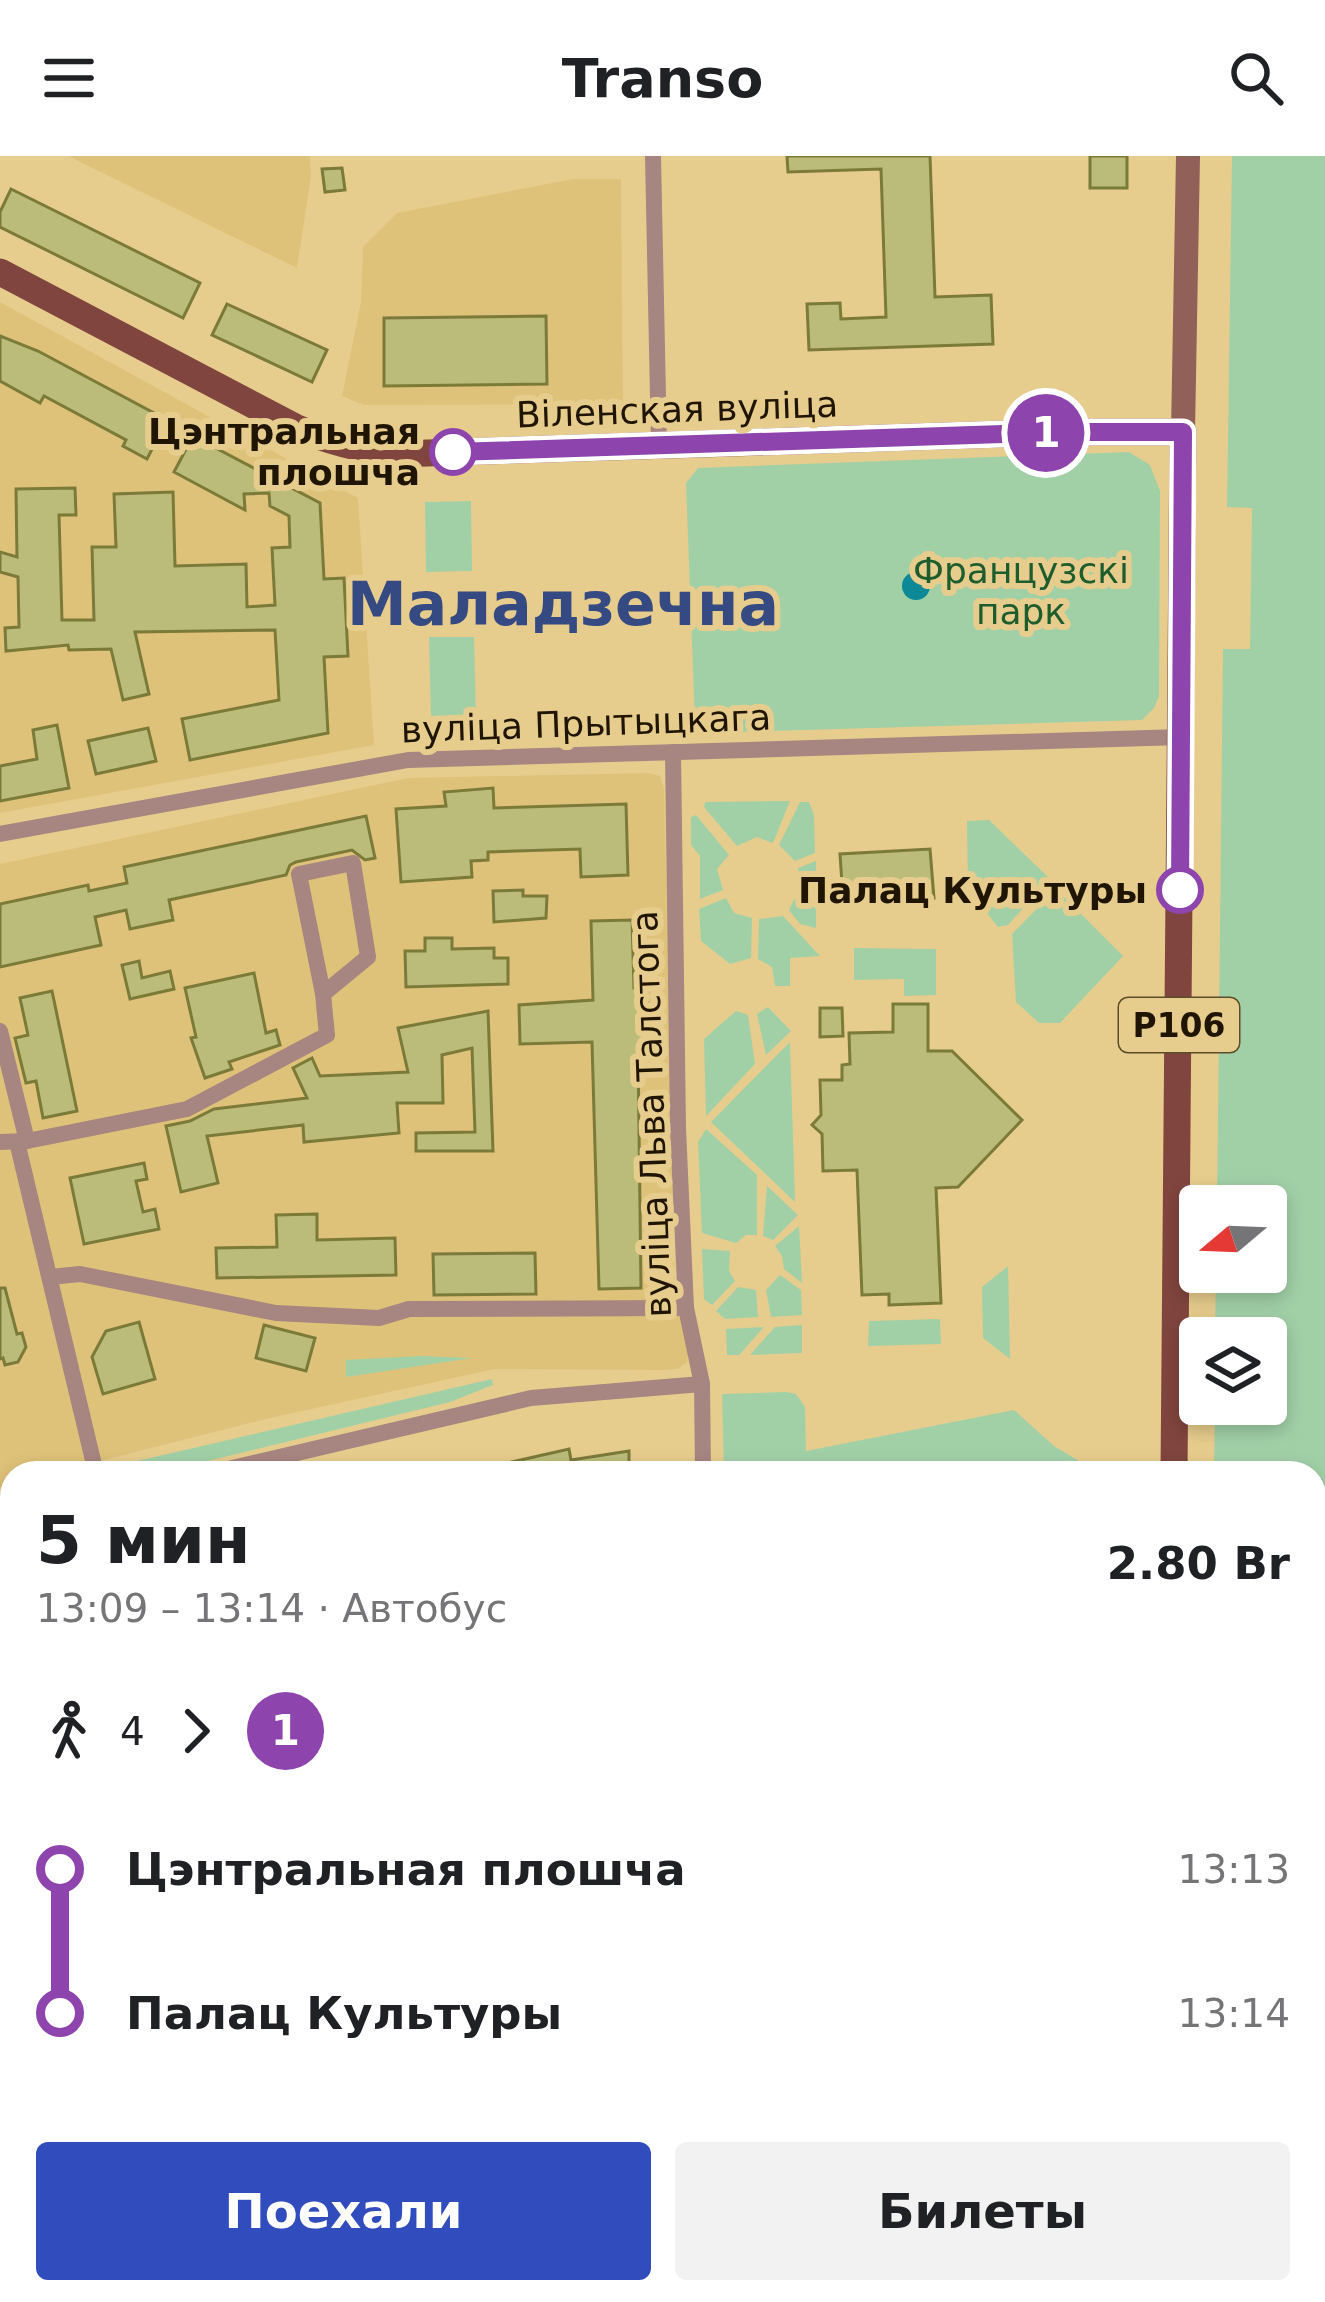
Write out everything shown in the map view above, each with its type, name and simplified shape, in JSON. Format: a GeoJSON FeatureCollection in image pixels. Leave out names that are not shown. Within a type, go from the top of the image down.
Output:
{"type":"FeatureCollection","features":[{"type":"Feature","properties":{"kind":"main road","name":"Р106"},"geometry":{"type":"LineString","coordinates":[[1174,1461],[1188,156]]}},
{"type":"Feature","properties":{"kind":"main road","name":"Віленская вуліца"},"geometry":{"type":"LineString","coordinates":[[0,272],[295,427],[344,446],[398,454],[1183,432]]}},
{"type":"Feature","properties":{"kind":"street"},"geometry":{"type":"LineString","coordinates":[[652,156],[659,445]]}},
{"type":"Feature","properties":{"kind":"street","name":"вуліца Прытыцкага"},"geometry":{"type":"LineString","coordinates":[[0,834],[408,760],[1181,737]]}},
{"type":"Feature","properties":{"kind":"street","name":"вуліца Льва Талстога"},"geometry":{"type":"LineString","coordinates":[[674,752],[678,1128],[686,1308],[702,1384],[703,1461]]}},
{"type":"Feature","properties":{"kind":"street"},"geometry":{"type":"LineString","coordinates":[[15,1142],[187,1109],[326,1034],[323,994],[299,874],[353,863],[368,957],[323,994]]}},
{"type":"Feature","properties":{"kind":"street"},"geometry":{"type":"LineString","coordinates":[[0,1031],[15,1142],[93,1461]]}},
{"type":"Feature","properties":{"kind":"street"},"geometry":{"type":"LineString","coordinates":[[50,1276],[80,1274],[296,1314],[379,1318],[409,1309],[686,1308]]}},
{"type":"Feature","properties":{"kind":"street"},"geometry":{"type":"LineString","coordinates":[[262,1461],[531,1398],[702,1384]]}},
{"type":"Feature","properties":{"kind":"shaded area"},"geometry":{"type":"Polygon","coordinates":[[[68,156],[310,156],[297,268],[68,156]]]}},
{"type":"Feature","properties":{"kind":"shaded area"},"geometry":{"type":"Polygon","coordinates":[[[573,179],[621,179],[623,404],[364,405],[342,396],[361,302],[363,247],[397,213],[573,179]]]}},
{"type":"Feature","properties":{"kind":"shaded area"},"geometry":{"type":"Polygon","coordinates":[[[0,302],[358,498],[374,745],[0,813],[0,302]]]}},
{"type":"Feature","properties":{"kind":"shaded area"},"geometry":{"type":"Polygon","coordinates":[[[660,776],[664,788],[675,1286],[690,1343],[687,1362],[678,1369],[661,1370],[495,1369],[100,1461],[0,1461],[0,864],[408,778],[660,776]]]}},
{"type":"Feature","properties":{"kind":"green space"},"geometry":{"type":"Polygon","coordinates":[[[1232,156],[1325,156],[1325,1461],[1214,1461],[1215,1425],[1287,1425],[1287,1317],[1215,1317],[1216,1293],[1287,1293],[1287,1185],[1217,1185],[1223,649],[1250,649],[1252,508],[1227,507],[1232,156]]]}},
{"type":"Feature","properties":{"kind":"green space","name":"Французскі парк"},"geometry":{"type":"Polygon","coordinates":[[[1129,452],[1150,465],[1160,491],[1159,696],[1142,720],[704,733],[695,723],[686,483],[698,468],[1129,452]]]}},
{"type":"Feature","properties":{"kind":"green space"},"geometry":{"type":"Polygon","coordinates":[[[471,501],[472,571],[426,572],[425,502],[471,501]]]}},
{"type":"Feature","properties":{"kind":"green space"},"geometry":{"type":"Polygon","coordinates":[[[429,637],[474,637],[476,715],[431,716],[429,637]]]}},
{"type":"Feature","properties":{"kind":"green space"},"geometry":{"type":"Polygon","coordinates":[[[790,801],[773,843],[757,837],[737,846],[704,807],[705,802],[790,801]]]}},
{"type":"Feature","properties":{"kind":"green space"},"geometry":{"type":"Polygon","coordinates":[[[800,802],[809,802],[814,815],[815,853],[795,861],[779,845],[800,802]]]}},
{"type":"Feature","properties":{"kind":"green space"},"geometry":{"type":"Polygon","coordinates":[[[696,815],[729,855],[717,869],[723,890],[700,899],[700,856],[691,845],[691,817],[696,815]]]}},
{"type":"Feature","properties":{"kind":"green space"},"geometry":{"type":"Polygon","coordinates":[[[989,820],[1050,879],[1008,925],[998,927],[968,889],[967,821],[989,820]]]}},
{"type":"Feature","properties":{"kind":"green space"},"geometry":{"type":"Polygon","coordinates":[[[816,861],[816,928],[800,924],[789,910],[801,886],[798,868],[816,861]]]}},
{"type":"Feature","properties":{"kind":"green space"},"geometry":{"type":"Polygon","coordinates":[[[1056,889],[1123,956],[1060,1023],[1039,1023],[1016,1002],[1012,934],[1056,889]]]}},
{"type":"Feature","properties":{"kind":"green space"},"geometry":{"type":"Polygon","coordinates":[[[726,898],[734,913],[752,918],[751,958],[730,964],[701,941],[699,909],[726,898]]]}},
{"type":"Feature","properties":{"kind":"green space"},"geometry":{"type":"Polygon","coordinates":[[[783,916],[820,956],[790,958],[790,986],[775,986],[772,967],[758,959],[759,919],[783,916]]]}},
{"type":"Feature","properties":{"kind":"green space"},"geometry":{"type":"Polygon","coordinates":[[[854,948],[936,949],[936,995],[904,996],[904,979],[854,980],[854,948]]]}},
{"type":"Feature","properties":{"kind":"green space"},"geometry":{"type":"Polygon","coordinates":[[[768,1007],[791,1031],[766,1055],[757,1014],[768,1007]]]}},
{"type":"Feature","properties":{"kind":"green space"},"geometry":{"type":"Polygon","coordinates":[[[736,1011],[748,1015],[755,1064],[706,1116],[704,1039],[736,1011]]]}},
{"type":"Feature","properties":{"kind":"green space"},"geometry":{"type":"Polygon","coordinates":[[[790,1042],[795,1202],[711,1122],[790,1042]]]}},
{"type":"Feature","properties":{"kind":"green space"},"geometry":{"type":"Polygon","coordinates":[[[706,1129],[757,1175],[757,1235],[746,1235],[736,1243],[702,1233],[698,1142],[706,1129]]]}},
{"type":"Feature","properties":{"kind":"green space"},"geometry":{"type":"Polygon","coordinates":[[[767,1186],[798,1215],[773,1240],[763,1236],[767,1186]]]}},
{"type":"Feature","properties":{"kind":"green space"},"geometry":{"type":"Polygon","coordinates":[[[799,1226],[802,1283],[784,1269],[775,1246],[799,1226]]]}},
{"type":"Feature","properties":{"kind":"green space"},"geometry":{"type":"Polygon","coordinates":[[[702,1249],[730,1251],[729,1271],[735,1281],[712,1305],[704,1299],[702,1249]]]}},
{"type":"Feature","properties":{"kind":"green space"},"geometry":{"type":"Polygon","coordinates":[[[1008,1266],[1010,1359],[983,1338],[982,1287],[1008,1266]]]}},
{"type":"Feature","properties":{"kind":"green space"},"geometry":{"type":"Polygon","coordinates":[[[780,1275],[801,1290],[802,1315],[771,1317],[766,1290],[780,1275]]]}},
{"type":"Feature","properties":{"kind":"green space"},"geometry":{"type":"Polygon","coordinates":[[[738,1287],[756,1290],[758,1317],[725,1319],[716,1311],[738,1287]]]}},
{"type":"Feature","properties":{"kind":"green space"},"geometry":{"type":"Polygon","coordinates":[[[940,1319],[941,1344],[868,1346],[869,1321],[940,1319]]]}},
{"type":"Feature","properties":{"kind":"green space"},"geometry":{"type":"Polygon","coordinates":[[[802,1325],[802,1353],[750,1355],[775,1327],[802,1325]]]}},
{"type":"Feature","properties":{"kind":"green space"},"geometry":{"type":"Polygon","coordinates":[[[764,1327],[739,1355],[727,1355],[726,1329],[764,1327]]]}},
{"type":"Feature","properties":{"kind":"green space"},"geometry":{"type":"Polygon","coordinates":[[[472,1358],[346,1377],[346,1360],[472,1358]]]}},
{"type":"Feature","properties":{"kind":"green space"},"geometry":{"type":"Polygon","coordinates":[[[492,1379],[493,1385],[450,1402],[207,1461],[138,1461],[492,1379]]]}},
{"type":"Feature","properties":{"kind":"green space"},"geometry":{"type":"Polygon","coordinates":[[[722,1394],[796,1394],[805,1407],[806,1451],[1014,1410],[1054,1446],[1079,1461],[724,1461],[722,1394]]]}},
{"type":"Feature","properties":{"kind":"water"},"geometry":{"type":"Polygon","coordinates":[[[916,572],[926,576],[930,586],[926,596],[916,600],[906,596],[902,586],[906,576],[916,572]]]}},
{"type":"Feature","properties":{"kind":"building"},"geometry":{"type":"Polygon","coordinates":[[[787,156],[930,156],[935,297],[991,295],[993,344],[809,350],[807,304],[840,303],[841,319],[886,317],[881,169],[788,172],[787,156]]]}},
{"type":"Feature","properties":{"kind":"building"},"geometry":{"type":"Polygon","coordinates":[[[1090,156],[1127,156],[1127,188],[1090,188],[1090,156]]]}},
{"type":"Feature","properties":{"kind":"building"},"geometry":{"type":"Polygon","coordinates":[[[342,168],[345,190],[325,192],[322,169],[342,168]]]}},
{"type":"Feature","properties":{"kind":"building"},"geometry":{"type":"Polygon","coordinates":[[[11,189],[200,283],[183,318],[0,227],[0,212],[11,189]]]}},
{"type":"Feature","properties":{"kind":"building"},"geometry":{"type":"Polygon","coordinates":[[[227,304],[327,350],[312,382],[212,335],[227,304]]]}},
{"type":"Feature","properties":{"kind":"building"},"geometry":{"type":"Polygon","coordinates":[[[546,316],[547,384],[384,386],[384,318],[546,316]]]}},
{"type":"Feature","properties":{"kind":"building"},"geometry":{"type":"Polygon","coordinates":[[[0,336],[38,351],[167,420],[147,459],[123,446],[126,440],[44,396],[40,403],[0,381],[0,336]]]}},
{"type":"Feature","properties":{"kind":"building"},"geometry":{"type":"Polygon","coordinates":[[[193,436],[320,503],[324,579],[344,578],[348,656],[324,657],[328,733],[190,760],[182,719],[279,700],[275,630],[135,632],[149,694],[123,700],[111,649],[69,650],[68,645],[6,651],[5,628],[19,627],[18,577],[0,572],[0,552],[17,557],[16,489],[75,488],[76,515],[59,515],[62,620],[94,620],[92,547],[116,547],[114,494],[173,492],[175,566],[246,564],[247,607],[275,605],[272,548],[290,547],[289,516],[270,506],[269,493],[244,494],[245,510],[174,472],[193,436]]]}},
{"type":"Feature","properties":{"kind":"building"},"geometry":{"type":"Polygon","coordinates":[[[57,725],[69,788],[0,801],[0,766],[37,759],[33,730],[57,725]]]}},
{"type":"Feature","properties":{"kind":"building"},"geometry":{"type":"Polygon","coordinates":[[[148,728],[156,761],[96,774],[88,741],[148,728]]]}},
{"type":"Feature","properties":{"kind":"building"},"geometry":{"type":"Polygon","coordinates":[[[493,788],[494,808],[626,804],[628,875],[581,877],[580,849],[488,852],[488,860],[471,861],[472,877],[401,882],[396,809],[446,806],[444,792],[493,788]]]}},
{"type":"Feature","properties":{"kind":"building"},"geometry":{"type":"Polygon","coordinates":[[[366,816],[375,858],[365,860],[352,850],[296,862],[286,875],[169,900],[173,920],[130,929],[126,910],[95,917],[101,945],[0,967],[0,904],[88,885],[89,891],[127,883],[124,867],[366,816]]]}},
{"type":"Feature","properties":{"kind":"building"},"geometry":{"type":"Polygon","coordinates":[[[930,849],[934,898],[855,903],[854,884],[842,884],[840,854],[930,849]]]}},
{"type":"Feature","properties":{"kind":"building"},"geometry":{"type":"Polygon","coordinates":[[[523,890],[523,896],[547,896],[546,918],[494,922],[493,891],[523,890]]]}},
{"type":"Feature","properties":{"kind":"building"},"geometry":{"type":"Polygon","coordinates":[[[632,920],[634,988],[647,988],[649,1047],[638,1048],[641,1288],[599,1289],[592,1042],[520,1044],[519,1005],[593,1000],[591,921],[632,920]]]}},
{"type":"Feature","properties":{"kind":"building"},"geometry":{"type":"Polygon","coordinates":[[[425,938],[452,938],[452,949],[494,948],[494,958],[508,958],[508,984],[406,987],[405,951],[425,951],[425,938]]]}},
{"type":"Feature","properties":{"kind":"building"},"geometry":{"type":"Polygon","coordinates":[[[139,961],[142,978],[170,971],[174,989],[130,999],[122,965],[139,961]]]}},
{"type":"Feature","properties":{"kind":"building"},"geometry":{"type":"Polygon","coordinates":[[[254,973],[266,1033],[276,1030],[280,1045],[229,1062],[232,1069],[205,1078],[191,1038],[196,1037],[185,988],[254,973]]]}},
{"type":"Feature","properties":{"kind":"building"},"geometry":{"type":"Polygon","coordinates":[[[52,991],[77,1111],[43,1118],[36,1081],[26,1083],[15,1038],[28,1035],[20,998],[52,991]]]}},
{"type":"Feature","properties":{"kind":"building"},"geometry":{"type":"Polygon","coordinates":[[[893,1004],[928,1004],[928,1051],[952,1051],[1022,1120],[958,1187],[936,1188],[941,1303],[889,1305],[889,1294],[862,1295],[857,1170],[823,1171],[822,1134],[812,1125],[821,1115],[820,1080],[842,1080],[842,1065],[850,1064],[849,1033],[893,1032],[893,1004]]]}},
{"type":"Feature","properties":{"kind":"building"},"geometry":{"type":"Polygon","coordinates":[[[820,1008],[842,1008],[843,1036],[820,1037],[820,1008]]]}},
{"type":"Feature","properties":{"kind":"building"},"geometry":{"type":"Polygon","coordinates":[[[488,1011],[493,1151],[416,1151],[416,1133],[475,1132],[472,1048],[442,1055],[443,1103],[397,1103],[399,1133],[304,1142],[303,1125],[207,1136],[218,1183],[181,1192],[166,1126],[214,1109],[307,1098],[293,1068],[312,1058],[320,1076],[408,1072],[398,1028],[488,1011]]]}},
{"type":"Feature","properties":{"kind":"building"},"geometry":{"type":"Polygon","coordinates":[[[144,1163],[147,1179],[136,1181],[143,1212],[155,1209],[159,1229],[84,1244],[70,1178],[144,1163]]]}},
{"type":"Feature","properties":{"kind":"building"},"geometry":{"type":"Polygon","coordinates":[[[317,1214],[317,1240],[395,1238],[396,1275],[217,1278],[216,1248],[277,1247],[276,1215],[317,1214]]]}},
{"type":"Feature","properties":{"kind":"building"},"geometry":{"type":"Polygon","coordinates":[[[535,1253],[536,1294],[434,1295],[433,1254],[535,1253]]]}},
{"type":"Feature","properties":{"kind":"building"},"geometry":{"type":"Polygon","coordinates":[[[0,1288],[5,1288],[17,1334],[22,1333],[26,1347],[18,1362],[5,1365],[0,1359],[0,1288]]]}},
{"type":"Feature","properties":{"kind":"building"},"geometry":{"type":"Polygon","coordinates":[[[139,1322],[155,1379],[103,1394],[92,1357],[106,1331],[139,1322]]]}},
{"type":"Feature","properties":{"kind":"building"},"geometry":{"type":"Polygon","coordinates":[[[264,1325],[315,1338],[306,1371],[256,1358],[264,1325]]]}},
{"type":"Feature","properties":{"kind":"building"},"geometry":{"type":"Polygon","coordinates":[[[569,1449],[571,1460],[629,1451],[629,1461],[516,1461],[569,1449]]]}},
{"type":"Feature","properties":{"kind":"bus line","name":"1"},"geometry":{"type":"LineString","coordinates":[[453,452],[1183,432],[1180,890]]}},
{"type":"Feature","properties":{"kind":"place","name":"Цэнтральная плошча"},"geometry":{"type":"Point","coordinates":[453,452]}},
{"type":"Feature","properties":{"kind":"place","name":"Палац Культуры"},"geometry":{"type":"Point","coordinates":[1180,890]}},
{"type":"Feature","properties":{"kind":"district","name":"Маладзечна"},"geometry":{"type":"Point","coordinates":[563,604]}}]}
